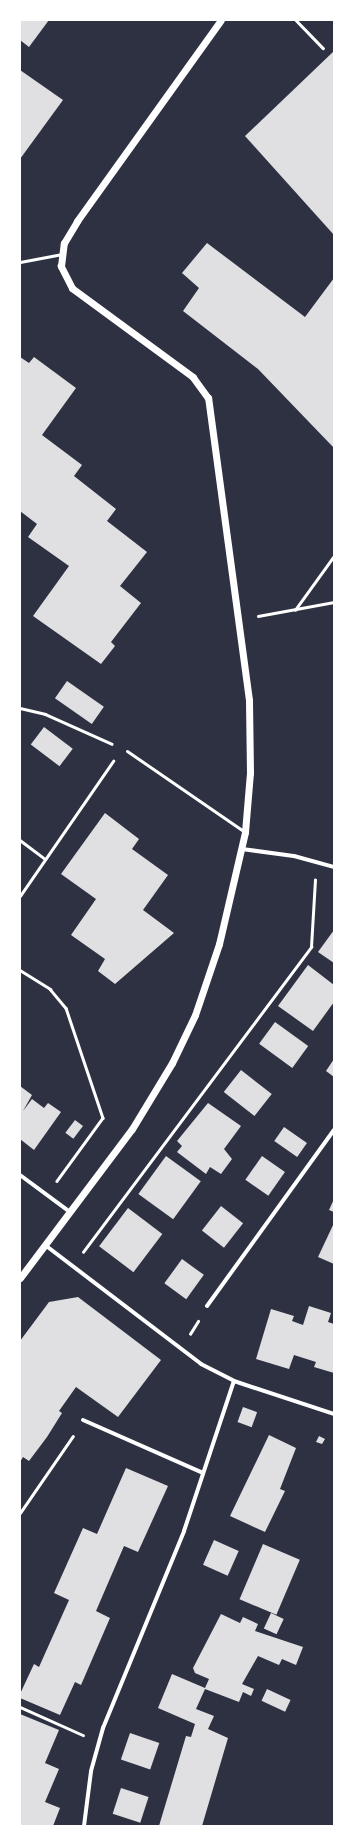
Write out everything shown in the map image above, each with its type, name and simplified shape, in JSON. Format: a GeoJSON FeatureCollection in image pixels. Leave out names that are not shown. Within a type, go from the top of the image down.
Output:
{"type":"FeatureCollection","features":[{"type":"Feature","properties":{"kind":"street"},"geometry":{"type":"LineString","coordinates":[[20,1278],[146,1108],[184,1040],[219,944],[245,832],[251,725],[238,616],[208,398],[193,376],[72,288],[61,266],[62,254],[77,221],[221,20]]}},
{"type":"Feature","properties":{"kind":"street"},"geometry":{"type":"LineString","coordinates":[[242,849],[316,862],[334,867]]}},
{"type":"Feature","properties":{"kind":"street"},"geometry":{"type":"LineString","coordinates":[[207,1306],[334,1130]]}},
{"type":"Feature","properties":{"kind":"street"},"geometry":{"type":"LineString","coordinates":[[20,1174],[70,1212]]}},
{"type":"Feature","properties":{"kind":"street"},"geometry":{"type":"LineString","coordinates":[[45,1245],[181,1349],[234,1381],[334,1414]]}},
{"type":"Feature","properties":{"kind":"street"},"geometry":{"type":"LineString","coordinates":[[84,1826],[98,1742],[184,1531],[234,1381]]}},
{"type":"Feature","properties":{"kind":"street"},"geometry":{"type":"LineString","coordinates":[[83,1420],[203,1473]]}},
{"type":"Feature","properties":{"kind":"lane"},"geometry":{"type":"LineString","coordinates":[[20,262],[62,254]]}},
{"type":"Feature","properties":{"kind":"lane"},"geometry":{"type":"LineString","coordinates":[[127,751],[245,832]]}},
{"type":"Feature","properties":{"kind":"path"},"geometry":{"type":"LineString","coordinates":[[296,20],[323,48]]}},
{"type":"Feature","properties":{"kind":"path"},"geometry":{"type":"LineString","coordinates":[[295,610],[334,556]]}},
{"type":"Feature","properties":{"kind":"path"},"geometry":{"type":"LineString","coordinates":[[238,616],[269,616],[334,602]]}},
{"type":"Feature","properties":{"kind":"path"},"geometry":{"type":"LineString","coordinates":[[20,708],[45,714],[127,751]]}},
{"type":"Feature","properties":{"kind":"path"},"geometry":{"type":"LineString","coordinates":[[20,896],[121,749]]}},
{"type":"Feature","properties":{"kind":"path"},"geometry":{"type":"LineString","coordinates":[[20,840],[45,860]]}},
{"type":"Feature","properties":{"kind":"path"},"geometry":{"type":"LineString","coordinates":[[72,1267],[310,947],[316,862]]}},
{"type":"Feature","properties":{"kind":"path"},"geometry":{"type":"LineString","coordinates":[[20,970],[50,989],[66,1008],[103,1118],[48,1195]]}},
{"type":"Feature","properties":{"kind":"path"},"geometry":{"type":"LineString","coordinates":[[181,1349],[207,1306]]}},
{"type":"Feature","properties":{"kind":"path"},"geometry":{"type":"LineString","coordinates":[[20,1513],[83,1420]]}},
{"type":"Feature","properties":{"kind":"path"},"geometry":{"type":"LineString","coordinates":[[20,1707],[98,1742]]}},
{"type":"Feature","properties":{"kind":"building"},"geometry":{"type":"Polygon","coordinates":[[[20,20],[49,20],[29,47],[20,40],[20,20]]]}},
{"type":"Feature","properties":{"kind":"building"},"geometry":{"type":"Polygon","coordinates":[[[334,51],[334,235],[245,136],[334,51]]]}},
{"type":"Feature","properties":{"kind":"building"},"geometry":{"type":"Polygon","coordinates":[[[20,70],[63,100],[20,159],[20,70]]]}},
{"type":"Feature","properties":{"kind":"building"},"geometry":{"type":"Polygon","coordinates":[[[207,243],[305,317],[334,278],[334,448],[258,369],[183,311],[199,288],[182,273],[207,243]]]}},
{"type":"Feature","properties":{"kind":"building"},"geometry":{"type":"Polygon","coordinates":[[[20,357],[29,363],[34,357],[76,388],[42,435],[82,465],[74,476],[116,509],[107,521],[147,552],[120,586],[141,603],[111,642],[115,646],[101,664],[33,616],[69,566],[28,537],[37,524],[20,511],[20,357]]]}},
{"type":"Feature","properties":{"kind":"building"},"geometry":{"type":"Polygon","coordinates":[[[67,681],[104,707],[92,724],[55,698],[67,681]]]}},
{"type":"Feature","properties":{"kind":"building"},"geometry":{"type":"Polygon","coordinates":[[[44,727],[73,749],[60,766],[31,745],[44,727]]]}},
{"type":"Feature","properties":{"kind":"building"},"geometry":{"type":"Polygon","coordinates":[[[105,813],[139,839],[132,849],[168,875],[143,910],[174,933],[115,984],[98,971],[105,959],[71,935],[96,899],[61,874],[105,813]]]}},
{"type":"Feature","properties":{"kind":"building"},"geometry":{"type":"Polygon","coordinates":[[[334,930],[334,963],[318,952],[334,930]]]}},
{"type":"Feature","properties":{"kind":"building"},"geometry":{"type":"Polygon","coordinates":[[[308,965],[334,985],[334,1002],[313,1031],[278,1006],[308,965]]]}},
{"type":"Feature","properties":{"kind":"building"},"geometry":{"type":"Polygon","coordinates":[[[275,1022],[308,1046],[292,1068],[259,1044],[275,1022]]]}},
{"type":"Feature","properties":{"kind":"building"},"geometry":{"type":"Polygon","coordinates":[[[334,1059],[334,1077],[326,1071],[334,1059]]]}},
{"type":"Feature","properties":{"kind":"building"},"geometry":{"type":"Polygon","coordinates":[[[241,1070],[272,1094],[254,1116],[224,1092],[241,1070]]]}},
{"type":"Feature","properties":{"kind":"building"},"geometry":{"type":"Polygon","coordinates":[[[20,1086],[32,1095],[23,1111],[32,1099],[44,1108],[48,1103],[61,1112],[34,1150],[20,1139],[20,1086]]]}},
{"type":"Feature","properties":{"kind":"building"},"geometry":{"type":"Polygon","coordinates":[[[208,1103],[241,1126],[224,1149],[232,1159],[221,1174],[210,1167],[206,1174],[177,1152],[182,1146],[177,1141],[208,1103]]]}},
{"type":"Feature","properties":{"kind":"building"},"geometry":{"type":"Polygon","coordinates":[[[75,1120],[83,1126],[73,1139],[65,1133],[75,1120]]]}},
{"type":"Feature","properties":{"kind":"building"},"geometry":{"type":"Polygon","coordinates":[[[284,1127],[307,1143],[297,1157],[274,1141],[284,1127]]]}},
{"type":"Feature","properties":{"kind":"building"},"geometry":{"type":"Polygon","coordinates":[[[166,1156],[201,1181],[173,1219],[138,1194],[166,1156]]]}},
{"type":"Feature","properties":{"kind":"building"},"geometry":{"type":"Polygon","coordinates":[[[262,1156],[285,1172],[268,1196],[245,1180],[262,1156]]]}},
{"type":"Feature","properties":{"kind":"building"},"geometry":{"type":"Polygon","coordinates":[[[334,1199],[334,1212],[329,1210],[334,1199]]]}},
{"type":"Feature","properties":{"kind":"building"},"geometry":{"type":"Polygon","coordinates":[[[221,1206],[243,1223],[224,1248],[202,1230],[221,1206]]]}},
{"type":"Feature","properties":{"kind":"building"},"geometry":{"type":"Polygon","coordinates":[[[128,1208],[162,1234],[133,1272],[99,1246],[128,1208]]]}},
{"type":"Feature","properties":{"kind":"building"},"geometry":{"type":"Polygon","coordinates":[[[334,1223],[334,1264],[318,1257],[334,1223]]]}},
{"type":"Feature","properties":{"kind":"building"},"geometry":{"type":"Polygon","coordinates":[[[182,1259],[204,1275],[186,1299],[164,1283],[182,1259]]]}},
{"type":"Feature","properties":{"kind":"building"},"geometry":{"type":"Polygon","coordinates":[[[78,1297],[161,1360],[118,1417],[76,1387],[59,1411],[62,1413],[47,1437],[29,1461],[23,1457],[20,1462],[20,1341],[49,1302],[78,1297]]]}},
{"type":"Feature","properties":{"kind":"building"},"geometry":{"type":"Polygon","coordinates":[[[309,1306],[331,1313],[328,1322],[334,1324],[334,1373],[314,1367],[316,1362],[294,1355],[289,1369],[256,1359],[271,1309],[294,1316],[292,1321],[303,1325],[309,1306]]]}},
{"type":"Feature","properties":{"kind":"building"},"geometry":{"type":"Polygon","coordinates":[[[243,1407],[257,1412],[252,1427],[238,1422],[243,1407]]]}},
{"type":"Feature","properties":{"kind":"building"},"geometry":{"type":"Polygon","coordinates":[[[269,1435],[296,1448],[280,1489],[285,1491],[265,1532],[230,1516],[269,1435]]]}},
{"type":"Feature","properties":{"kind":"building"},"geometry":{"type":"Polygon","coordinates":[[[319,1436],[325,1439],[322,1444],[316,1442],[319,1436]]]}},
{"type":"Feature","properties":{"kind":"building"},"geometry":{"type":"Polygon","coordinates":[[[126,1468],[168,1486],[138,1552],[124,1546],[96,1611],[110,1618],[81,1685],[75,1682],[60,1715],[20,1698],[20,1694],[34,1664],[39,1667],[69,1600],[54,1593],[83,1528],[97,1534],[126,1468]]]}},
{"type":"Feature","properties":{"kind":"building"},"geometry":{"type":"Polygon","coordinates":[[[214,1540],[239,1551],[228,1576],[203,1565],[214,1540]]]}},
{"type":"Feature","properties":{"kind":"building"},"geometry":{"type":"Polygon","coordinates":[[[263,1544],[300,1560],[276,1615],[240,1599],[263,1544]]]}},
{"type":"Feature","properties":{"kind":"building"},"geometry":{"type":"Polygon","coordinates":[[[271,1613],[284,1619],[277,1634],[264,1628],[271,1613]]]}},
{"type":"Feature","properties":{"kind":"building"},"geometry":{"type":"Polygon","coordinates":[[[221,1614],[240,1623],[243,1617],[258,1624],[255,1631],[303,1647],[296,1665],[282,1659],[279,1665],[258,1656],[242,1684],[254,1689],[251,1696],[243,1692],[239,1702],[205,1689],[196,1709],[214,1716],[208,1729],[228,1738],[202,1826],[159,1826],[186,1736],[191,1737],[195,1724],[158,1708],[172,1674],[205,1688],[209,1679],[195,1673],[193,1668],[221,1614]]]}},
{"type":"Feature","properties":{"kind":"building"},"geometry":{"type":"Polygon","coordinates":[[[267,1689],[291,1700],[285,1712],[262,1701],[267,1689]]]}},
{"type":"Feature","properties":{"kind":"building"},"geometry":{"type":"Polygon","coordinates":[[[20,1714],[59,1730],[45,1763],[59,1769],[45,1802],[60,1808],[53,1826],[20,1826],[20,1714]]]}},
{"type":"Feature","properties":{"kind":"building"},"geometry":{"type":"Polygon","coordinates":[[[130,1733],[159,1743],[150,1770],[121,1759],[130,1733]]]}},
{"type":"Feature","properties":{"kind":"building"},"geometry":{"type":"Polygon","coordinates":[[[121,1788],[149,1797],[140,1823],[113,1814],[121,1788]]]}}]}
